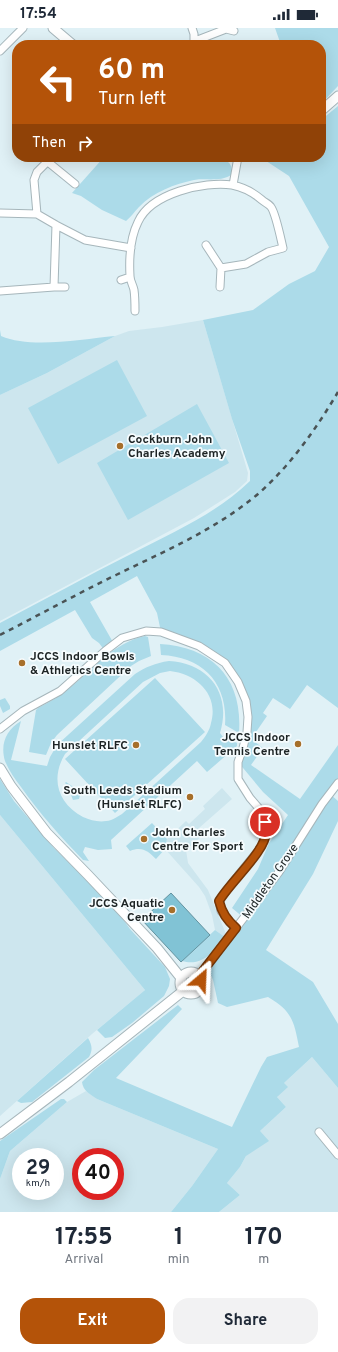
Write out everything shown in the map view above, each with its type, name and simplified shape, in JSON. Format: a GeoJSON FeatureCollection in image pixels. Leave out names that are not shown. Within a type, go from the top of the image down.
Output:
{"type":"FeatureCollection","features":[{"type":"Feature","properties":{"kind":"street"},"geometry":{"type":"LineString","coordinates":[[0,51],[23,28]]}},
{"type":"Feature","properties":{"kind":"street"},"geometry":{"type":"LineString","coordinates":[[53,28],[66,40]]}},
{"type":"Feature","properties":{"kind":"street"},"geometry":{"type":"LineString","coordinates":[[192,28],[194,40]]}},
{"type":"Feature","properties":{"kind":"street"},"geometry":{"type":"LineString","coordinates":[[202,40],[226,29],[234,31]]}},
{"type":"Feature","properties":{"kind":"street"},"geometry":{"type":"LineString","coordinates":[[326,107],[338,96]]}},
{"type":"Feature","properties":{"kind":"street"},"geometry":{"type":"LineString","coordinates":[[37,214],[34,180],[37,172],[48,162]]}},
{"type":"Feature","properties":{"kind":"street"},"geometry":{"type":"LineString","coordinates":[[52,162],[75,184]]}},
{"type":"Feature","properties":{"kind":"street"},"geometry":{"type":"LineString","coordinates":[[233,185],[237,162]]}},
{"type":"Feature","properties":{"kind":"street"},"geometry":{"type":"LineString","coordinates":[[135,311],[134,290],[130,277],[131,248],[138,220],[158,201],[175,192],[210,184],[233,185],[254,194],[271,207],[283,248]]}},
{"type":"Feature","properties":{"kind":"street"},"geometry":{"type":"LineString","coordinates":[[0,213],[37,214],[56,226],[86,240],[131,248]]}},
{"type":"Feature","properties":{"kind":"street"},"geometry":{"type":"LineString","coordinates":[[54,287],[56,226]]}},
{"type":"Feature","properties":{"kind":"street"},"geometry":{"type":"LineString","coordinates":[[206,245],[221,268],[220,287]]}},
{"type":"Feature","properties":{"kind":"street"},"geometry":{"type":"LineString","coordinates":[[221,268],[246,264],[268,252],[291,246]]}},
{"type":"Feature","properties":{"kind":"street"},"geometry":{"type":"LineString","coordinates":[[121,280],[130,277]]}},
{"type":"Feature","properties":{"kind":"street"},"geometry":{"type":"LineString","coordinates":[[0,291],[65,287]]}},
{"type":"Feature","properties":{"kind":"street"},"geometry":{"type":"LineString","coordinates":[[0,729],[23,711],[60,691],[122,638],[146,631],[160,632],[198,646],[225,663],[238,682],[246,701],[248,717],[247,732],[238,762],[238,779],[250,798],[263,813],[266,832],[262,846],[219,901],[221,911],[228,921],[236,928]]}},
{"type":"Feature","properties":{"kind":"street"},"geometry":{"type":"LineString","coordinates":[[0,768],[11,786],[47,833],[157,948],[181,978]]}},
{"type":"Feature","properties":{"kind":"street","name":"Middleton Grove"},"geometry":{"type":"LineString","coordinates":[[0,1134],[69,1082],[183,991],[190,994],[199,991],[202,984],[199,976],[279,872],[322,804],[338,783]]}},
{"type":"Feature","properties":{"kind":"street"},"geometry":{"type":"LineString","coordinates":[[183,991],[179,984],[183,975],[189,972],[196,973],[199,976]]}},
{"type":"Feature","properties":{"kind":"street"},"geometry":{"type":"LineString","coordinates":[[319,1132],[338,1155]]}},
{"type":"Feature","properties":{"kind":"shaded area"},"geometry":{"type":"Polygon","coordinates":[[[275,28],[338,28],[338,86],[326,99],[326,40],[279,40],[275,28]]]}},
{"type":"Feature","properties":{"kind":"shaded area"},"geometry":{"type":"Polygon","coordinates":[[[338,106],[338,708],[307,685],[290,709],[273,698],[263,713],[267,716],[256,732],[259,735],[255,742],[263,748],[251,765],[300,799],[338,745],[338,783],[330,794],[338,801],[338,821],[313,874],[266,950],[313,982],[338,1024],[338,1088],[312,1057],[284,1083],[288,1087],[277,1097],[286,1107],[260,1131],[269,1141],[246,1156],[240,1167],[227,1183],[240,1195],[219,1212],[171,1212],[192,1186],[218,1149],[97,1099],[85,1090],[82,1082],[94,1070],[178,1005],[182,1009],[116,1078],[232,1127],[267,1057],[299,1047],[291,1018],[282,1007],[268,997],[227,1007],[218,1003],[213,980],[207,966],[244,918],[232,908],[258,869],[269,843],[288,815],[263,792],[238,762],[243,748],[246,701],[225,663],[199,646],[161,632],[157,613],[137,576],[90,602],[114,644],[105,651],[99,643],[92,638],[75,610],[0,651],[0,623],[194,522],[237,493],[250,481],[250,471],[232,419],[203,320],[253,310],[289,284],[315,271],[329,247],[289,176],[268,162],[326,162],[326,116],[338,106]]]}},
{"type":"Feature","properties":{"kind":"shaded area"},"geometry":{"type":"Polygon","coordinates":[[[100,162],[228,162],[232,169],[231,175],[227,177],[218,179],[199,179],[165,189],[151,197],[126,221],[102,210],[81,196],[72,193],[100,162]]]}},
{"type":"Feature","properties":{"kind":"shaded area","name":"Cockburn John Charles Academy"},"geometry":{"type":"Polygon","coordinates":[[[203,320],[248,473],[247,481],[235,492],[194,518],[0,621],[0,395],[47,373],[115,336],[129,331],[203,320]]]}},
{"type":"Feature","properties":{"kind":"shaded area"},"geometry":{"type":"Polygon","coordinates":[[[0,330],[1,336],[13,340],[42,343],[115,336],[47,373],[0,395],[0,330]]]}},
{"type":"Feature","properties":{"kind":"shaded area"},"geometry":{"type":"Polygon","coordinates":[[[117,360],[147,416],[58,464],[28,408],[117,360]]]}},
{"type":"Feature","properties":{"kind":"shaded area"},"geometry":{"type":"Polygon","coordinates":[[[197,404],[229,463],[128,520],[97,463],[197,404]]]}},
{"type":"Feature","properties":{"kind":"shaded area"},"geometry":{"type":"Polygon","coordinates":[[[145,636],[148,637],[151,656],[131,666],[57,735],[51,743],[46,755],[29,752],[36,710],[38,708],[64,692],[106,656],[124,644],[145,636]]]}},
{"type":"Feature","properties":{"kind":"shaded area"},"geometry":{"type":"Polygon","coordinates":[[[160,644],[179,646],[195,652],[209,659],[221,669],[230,682],[236,697],[239,714],[239,733],[225,725],[225,710],[222,697],[217,685],[210,675],[189,661],[161,655],[160,644]]]}},
{"type":"Feature","properties":{"kind":"shaded area"},"geometry":{"type":"Polygon","coordinates":[[[169,661],[183,663],[196,668],[206,674],[214,683],[220,694],[223,706],[223,719],[220,733],[223,737],[237,743],[237,746],[207,772],[197,761],[111,840],[112,849],[98,850],[85,847],[83,852],[89,861],[83,860],[43,816],[12,775],[5,761],[3,749],[8,733],[21,721],[11,760],[47,766],[57,745],[135,674],[143,669],[169,661]],[[170,671],[160,673],[143,682],[65,754],[60,763],[58,773],[59,790],[62,798],[74,812],[90,820],[107,821],[115,818],[122,814],[203,740],[210,726],[213,713],[212,703],[209,695],[197,681],[180,673],[170,671]]]}},
{"type":"Feature","properties":{"kind":"shaded area"},"geometry":{"type":"Polygon","coordinates":[[[155,678],[205,732],[115,813],[65,759],[155,678]]]}},
{"type":"Feature","properties":{"kind":"shaded area"},"geometry":{"type":"Polygon","coordinates":[[[5,698],[10,706],[10,709],[3,713],[0,706],[0,700],[5,698]]]}},
{"type":"Feature","properties":{"kind":"shaded area"},"geometry":{"type":"Polygon","coordinates":[[[0,779],[14,801],[53,847],[117,911],[130,929],[165,967],[170,979],[169,986],[164,996],[132,1023],[112,1037],[105,1038],[97,1030],[145,990],[0,815],[0,779]]]}},
{"type":"Feature","properties":{"kind":"shaded area"},"geometry":{"type":"Polygon","coordinates":[[[66,782],[81,792],[79,799],[73,800],[65,783],[66,782]]]}},
{"type":"Feature","properties":{"kind":"shaded area"},"geometry":{"type":"Polygon","coordinates":[[[222,788],[232,799],[199,828],[204,834],[186,850],[188,863],[208,890],[228,939],[215,930],[212,915],[205,896],[199,887],[165,849],[167,839],[186,821],[189,824],[205,809],[203,806],[222,788]]]}},
{"type":"Feature","properties":{"kind":"shaded area"},"geometry":{"type":"Polygon","coordinates":[[[0,815],[145,990],[92,1034],[0,1116],[0,815]]]}},
{"type":"Feature","properties":{"kind":"shaded area"},"geometry":{"type":"Polygon","coordinates":[[[152,823],[167,839],[165,849],[156,859],[144,850],[138,849],[130,851],[126,846],[152,823]]]}},
{"type":"Feature","properties":{"kind":"shaded area"},"geometry":{"type":"Polygon","coordinates":[[[171,893],[210,935],[181,962],[142,920],[171,893]]]}},
{"type":"Feature","properties":{"kind":"shaded area"},"geometry":{"type":"Polygon","coordinates":[[[215,930],[225,937],[217,948],[202,960],[196,962],[182,961],[215,930]]]}},
{"type":"Feature","properties":{"kind":"shaded area"},"geometry":{"type":"Polygon","coordinates":[[[88,1038],[92,1048],[89,1057],[32,1102],[21,1103],[17,1101],[88,1038]]]}},
{"type":"Feature","properties":{"kind":"shaded area"},"geometry":{"type":"Polygon","coordinates":[[[312,1057],[338,1088],[338,1212],[219,1212],[240,1195],[227,1183],[240,1167],[260,1131],[286,1107],[277,1097],[284,1083],[312,1057]]]}},
{"type":"Feature","properties":{"kind":"shaded area"},"geometry":{"type":"Polygon","coordinates":[[[86,1091],[97,1099],[218,1149],[192,1186],[171,1212],[0,1212],[0,1179],[10,1151],[12,1149],[12,1200],[64,1200],[64,1148],[13,1148],[67,1102],[86,1091]]]}},
{"type":"Feature","properties":{"kind":"shaded area"},"geometry":{"type":"Polygon","coordinates":[[[61,1099],[64,1099],[67,1102],[12,1148],[0,1179],[0,1141],[61,1099]]]}},
{"type":"Feature","properties":{"kind":"railway"},"geometry":{"type":"LineString","coordinates":[[0,635],[101,582],[189,539],[242,507],[270,483],[292,459],[312,433],[338,392]]}},
{"type":"Feature","properties":{"kind":"place","name":"Cockburn John Charles Academy"},"geometry":{"type":"Point","coordinates":[120,446]}},
{"type":"Feature","properties":{"kind":"place","name":"JCCS Indoor Bowls & Athletics Centre"},"geometry":{"type":"Point","coordinates":[22,663]}},
{"type":"Feature","properties":{"kind":"place","name":"JCCS Indoor Tennis Centre"},"geometry":{"type":"Point","coordinates":[298,744]}},
{"type":"Feature","properties":{"kind":"place","name":"Hunslet RLFC"},"geometry":{"type":"Point","coordinates":[136,745]}},
{"type":"Feature","properties":{"kind":"place","name":"South Leeds Stadium (Hunslet RLFC)"},"geometry":{"type":"Point","coordinates":[190,797]}},
{"type":"Feature","properties":{"kind":"place","name":"John Charles Centre For Sport"},"geometry":{"type":"Point","coordinates":[144,839]}},
{"type":"Feature","properties":{"kind":"place","name":"JCCS Aquatic Centre"},"geometry":{"type":"Point","coordinates":[172,910]}},
{"type":"Feature","properties":{"kind":"route"},"geometry":{"type":"LineString","coordinates":[[201,980],[199,976],[236,928],[228,921],[221,911],[219,901],[262,846],[266,832],[265,822]]}}]}
